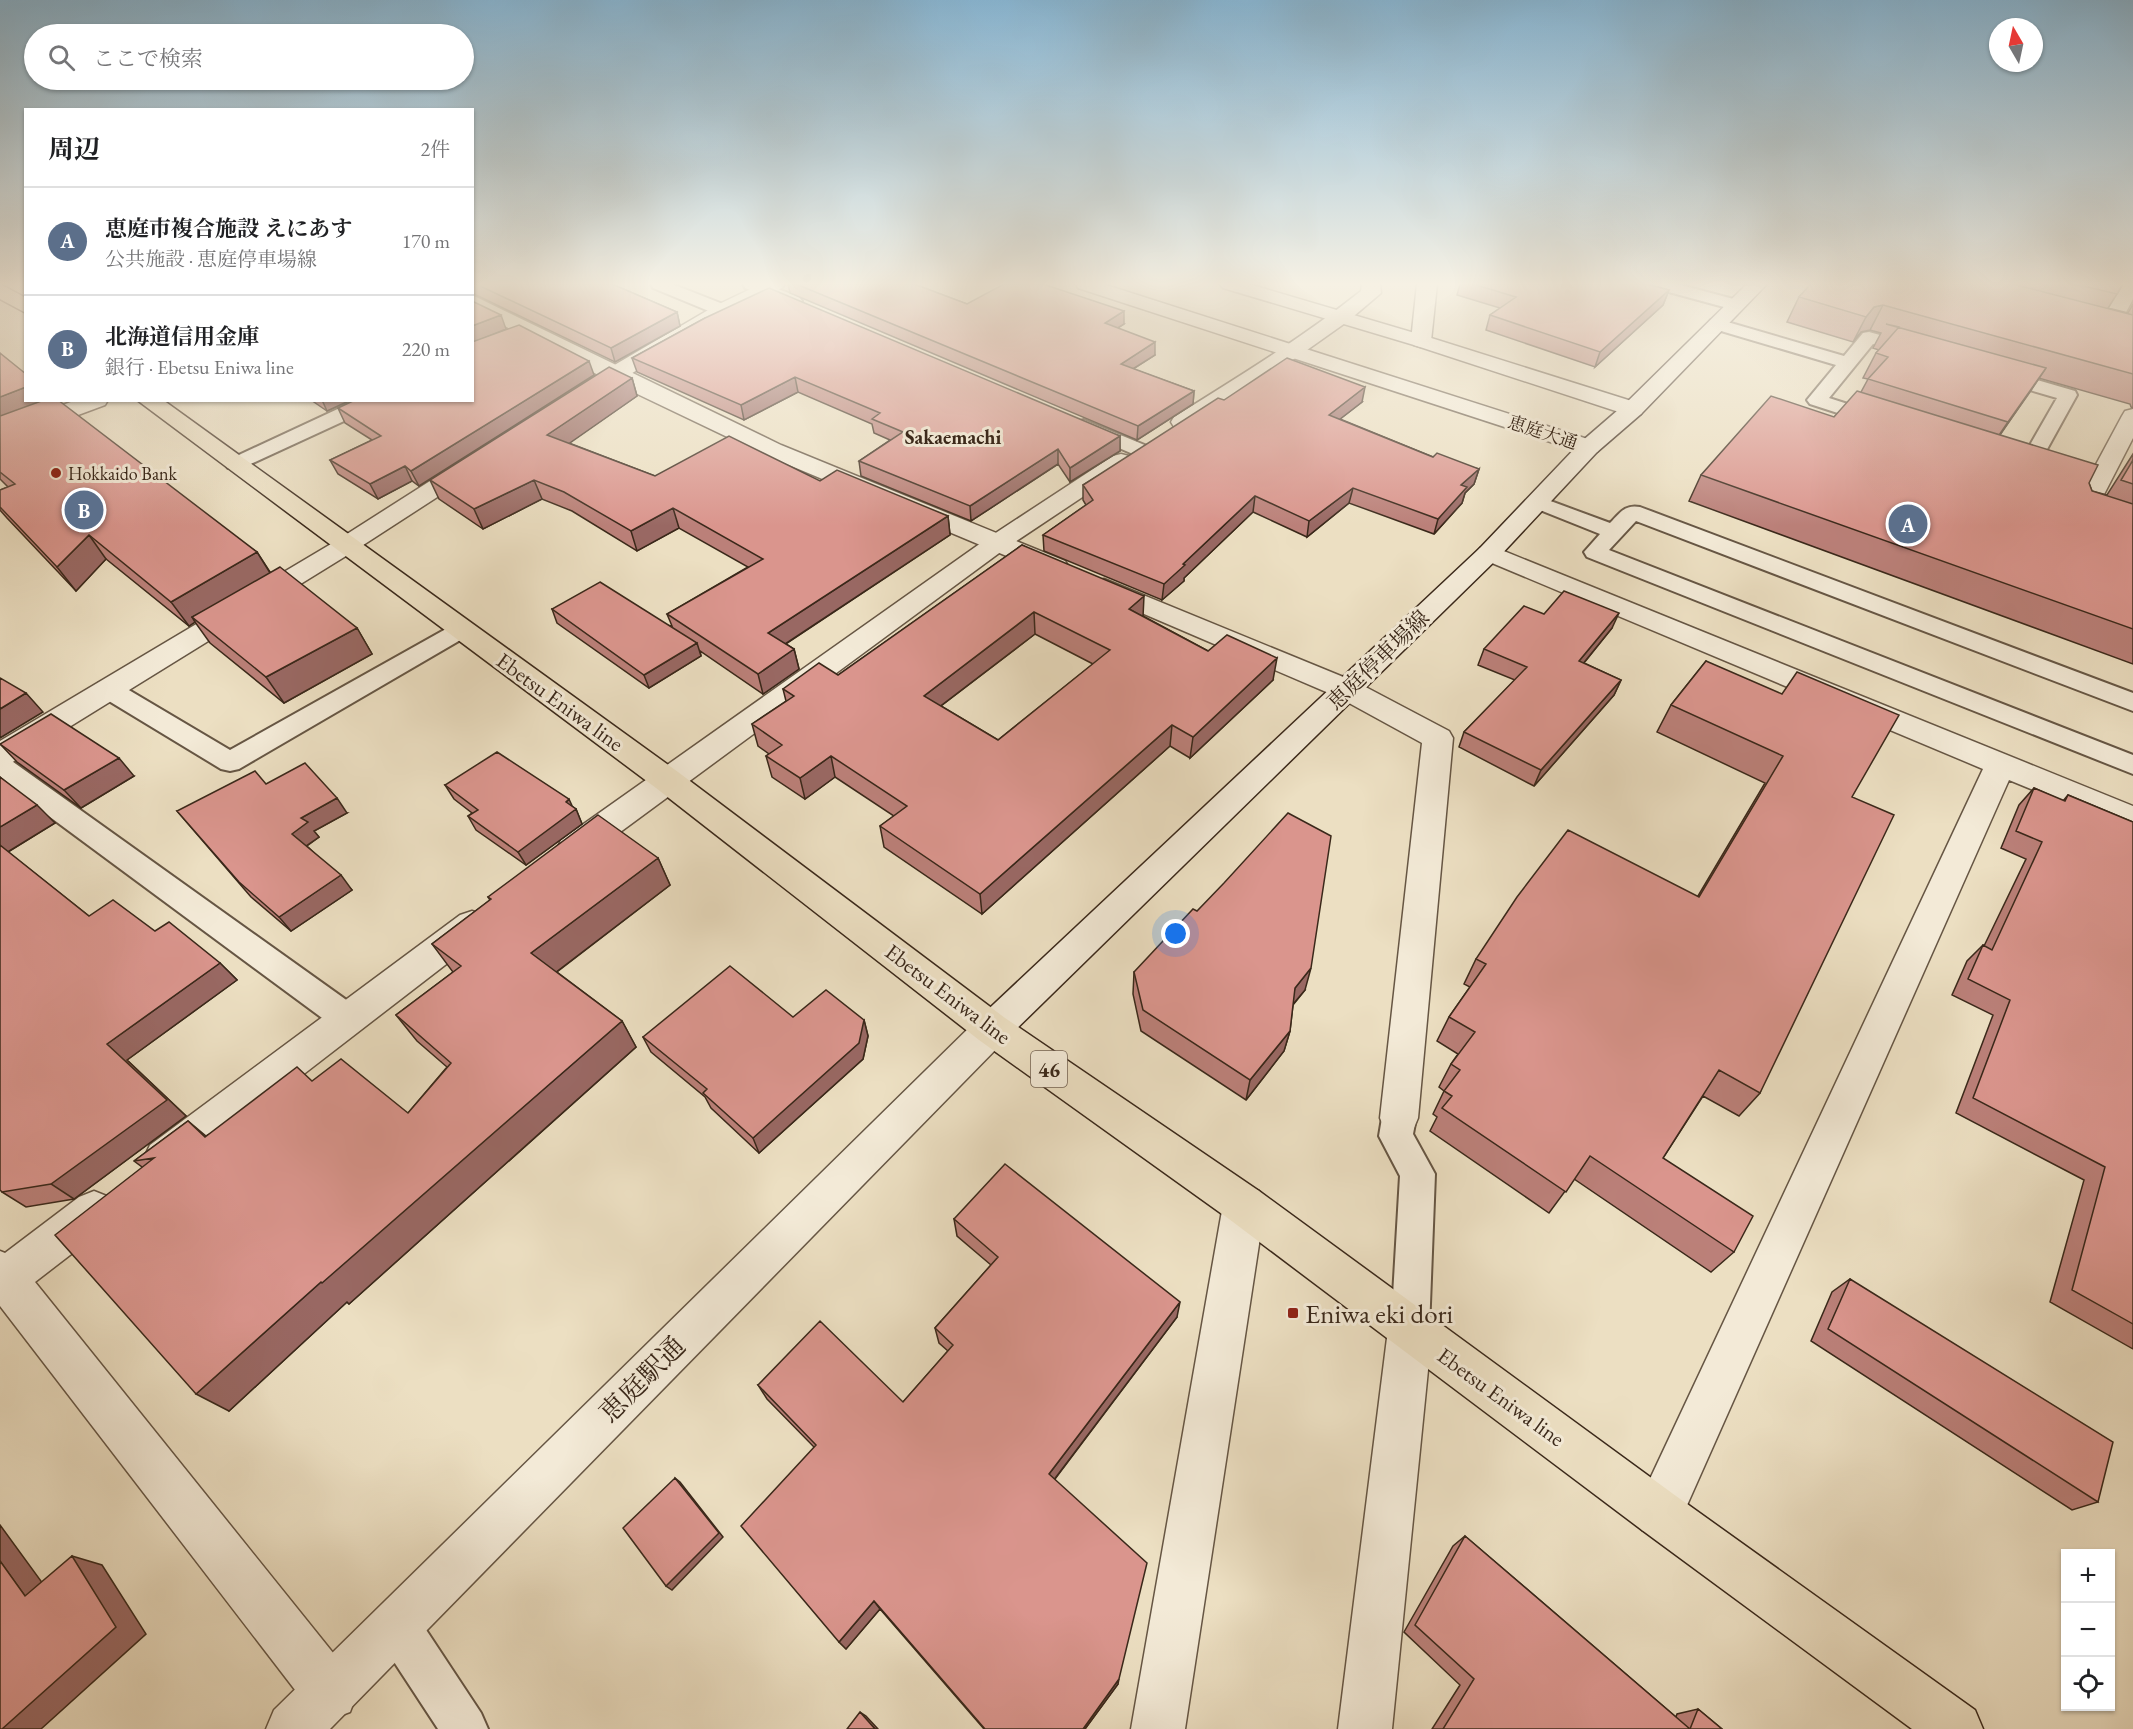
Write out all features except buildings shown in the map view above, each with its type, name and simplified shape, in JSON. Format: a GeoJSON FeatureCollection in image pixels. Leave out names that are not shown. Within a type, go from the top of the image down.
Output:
{"type":"FeatureCollection","features":[{"type":"Feature","properties":{"kind":"main road","name":"Ebetsu Eniwa line"},"geometry":{"type":"LineString","coordinates":[[151,402],[667,780],[992,1029],[1244,1205],[1939,1723]]}},
{"type":"Feature","properties":{"kind":"street"},"geometry":{"type":"LineString","coordinates":[[591,365],[773,450],[1348,690],[1438,738],[1399,1118]]}},
{"type":"Feature","properties":{"kind":"street"},"geometry":{"type":"LineString","coordinates":[[564,405],[630,365]]}},
{"type":"Feature","properties":{"kind":"street"},"geometry":{"type":"LineString","coordinates":[[548,868],[997,543],[1272,365]]}},
{"type":"Feature","properties":{"kind":"street","name":"恵庭大通"},"geometry":{"type":"LineString","coordinates":[[1335,365],[1589,447]]}},
{"type":"Feature","properties":{"kind":"street"},"geometry":{"type":"LineString","coordinates":[[1495,365],[1633,409]]}},
{"type":"Feature","properties":{"kind":"street","name":"恵庭停車場線"},"geometry":{"type":"LineString","coordinates":[[992,1029],[1490,553],[1589,447],[1633,409],[1677,365]]}},
{"type":"Feature","properties":{"kind":"street"},"geometry":{"type":"LineString","coordinates":[[0,437],[92,402]]}},
{"type":"Feature","properties":{"kind":"street"},"geometry":{"type":"LineString","coordinates":[[2133,416],[2083,511],[2133,528]]}},
{"type":"Feature","properties":{"kind":"street"},"geometry":{"type":"LineString","coordinates":[[0,754],[345,546],[494,450]]}},
{"type":"Feature","properties":{"kind":"street"},"geometry":{"type":"LineString","coordinates":[[1490,553],[2133,819]]}},
{"type":"Feature","properties":{"kind":"street"},"geometry":{"type":"LineString","coordinates":[[1659,1513],[2001,763]]}},
{"type":"Feature","properties":{"kind":"street"},"geometry":{"type":"LineString","coordinates":[[331,1693],[2,1278],[129,1185],[491,911]]}},
{"type":"Feature","properties":{"kind":"street","name":"恵庭駅通"},"geometry":{"type":"LineString","coordinates":[[293,1729],[992,1029]]}},
{"type":"Feature","properties":{"kind":"street"},"geometry":{"type":"LineString","coordinates":[[1158,1729],[1244,1205]]}},
{"type":"Feature","properties":{"kind":"street"},"geometry":{"type":"LineString","coordinates":[[1365,1729],[1410,1330]]}},
{"type":"Feature","properties":{"kind":"lane"},"geometry":{"type":"LineString","coordinates":[[1847,365],[1817,400],[1895,425]]}},
{"type":"Feature","properties":{"kind":"lane"},"geometry":{"type":"LineString","coordinates":[[1980,369],[2068,395],[2028,467],[1995,457]]}},
{"type":"Feature","properties":{"kind":"lane"},"geometry":{"type":"LineString","coordinates":[[235,464],[370,402]]}},
{"type":"Feature","properties":{"kind":"lane"},"geometry":{"type":"LineString","coordinates":[[1065,417],[1140,450]]}},
{"type":"Feature","properties":{"kind":"lane"},"geometry":{"type":"LineString","coordinates":[[1537,502],[1614,532]]}},
{"type":"Feature","properties":{"kind":"lane"},"geometry":{"type":"LineString","coordinates":[[2133,702],[1632,512],[1595,552],[2133,765]]}},
{"type":"Feature","properties":{"kind":"lane"},"geometry":{"type":"LineString","coordinates":[[108,689],[230,762],[461,630]]}},
{"type":"Feature","properties":{"kind":"lane"},"geometry":{"type":"LineString","coordinates":[[0,766],[348,1019]]}},
{"type":"Feature","properties":{"kind":"lane"},"geometry":{"type":"LineString","coordinates":[[1399,1118],[1396,1136],[1418,1173],[1410,1330]]}},
{"type":"Feature","properties":{"kind":"lane"},"geometry":{"type":"LineString","coordinates":[[397,1626],[465,1729]]}},
{"type":"Feature","properties":{"kind":"place","name":"Hokkaido Bank"},"geometry":{"type":"Point","coordinates":[56,473]}},
{"type":"Feature","properties":{"kind":"place","name":"北海道信用金庫"},"geometry":{"type":"Point","coordinates":[84,510]}},
{"type":"Feature","properties":{"kind":"place","name":"恵庭市複合施設 えにあす"},"geometry":{"type":"Point","coordinates":[1908,524]}},
{"type":"Feature","properties":{"kind":"place","name":"Eniwa eki dori"},"geometry":{"type":"Point","coordinates":[1293,1313]}},
{"type":"Feature","properties":{"kind":"district","name":"Sakaemachi"},"geometry":{"type":"Point","coordinates":[953,437]}}]}
